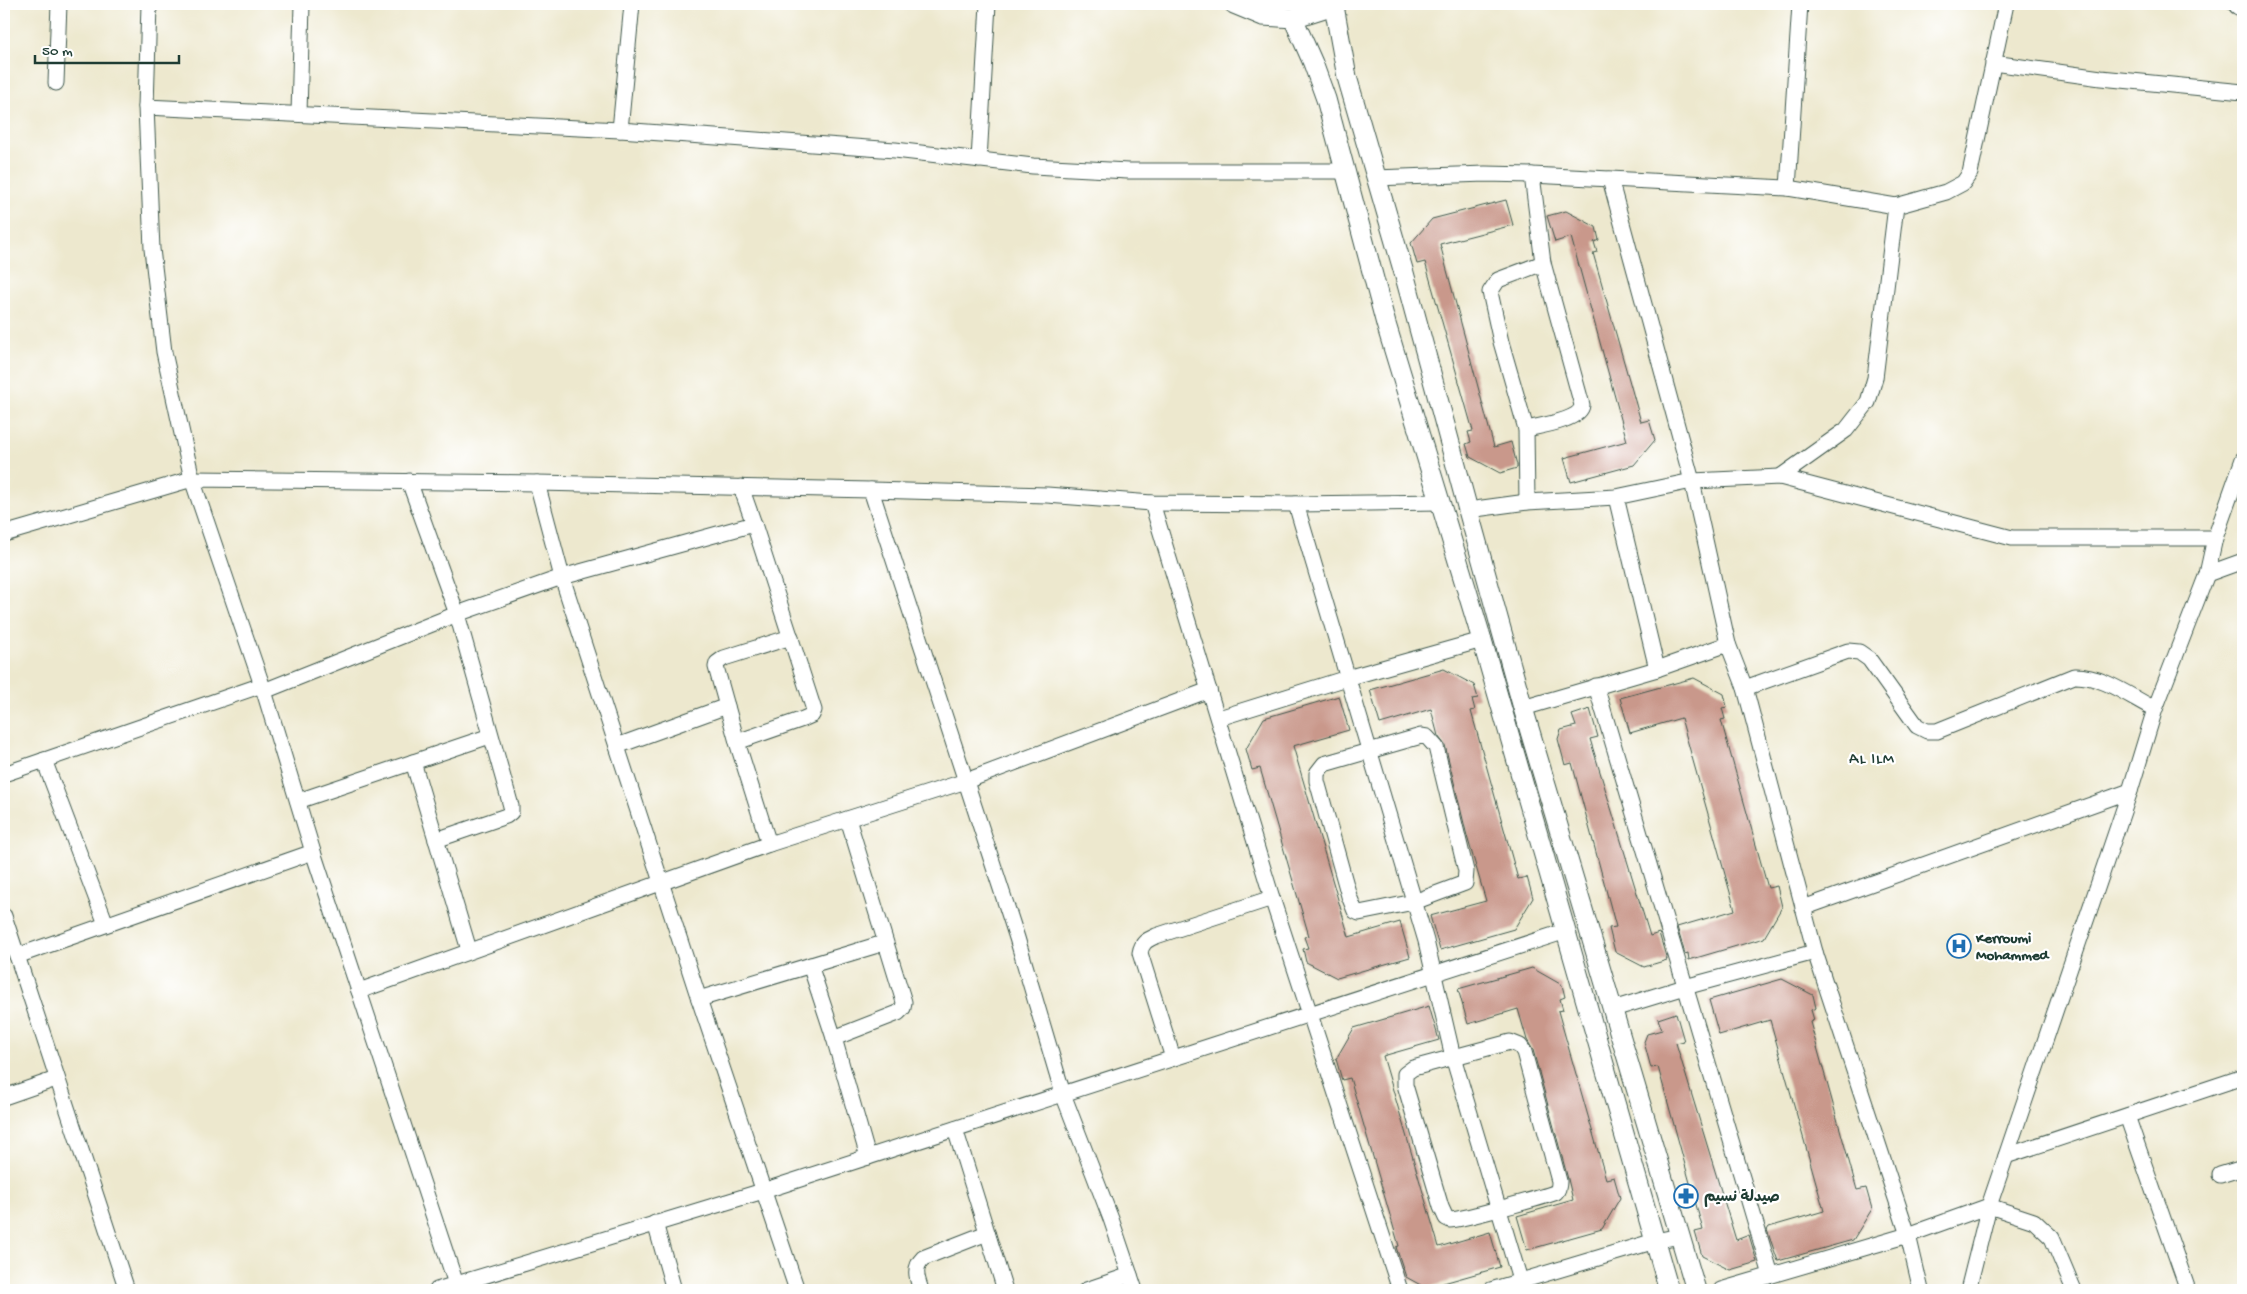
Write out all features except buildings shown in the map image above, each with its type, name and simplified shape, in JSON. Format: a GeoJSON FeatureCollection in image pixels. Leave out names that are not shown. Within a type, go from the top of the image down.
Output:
{"type":"FeatureCollection","features":[{"type":"Feature","properties":{"kind":"main road"},"geometry":{"type":"LineString","coordinates":[[2239,4],[2243,7]]}},
{"type":"Feature","properties":{"kind":"street"},"geometry":{"type":"LineString","coordinates":[[56,83],[59,4]]}},
{"type":"Feature","properties":{"kind":"street"},"geometry":{"type":"LineString","coordinates":[[149,4],[146,107],[152,249],[164,352],[192,479],[263,688],[313,852],[457,1287]]}},
{"type":"Feature","properties":{"kind":"street"},"geometry":{"type":"LineString","coordinates":[[300,114],[302,4]]}},
{"type":"Feature","properties":{"kind":"street"},"geometry":{"type":"LineString","coordinates":[[620,130],[632,4]]}},
{"type":"Feature","properties":{"kind":"street"},"geometry":{"type":"LineString","coordinates":[[979,160],[988,4]]}},
{"type":"Feature","properties":{"kind":"street"},"geometry":{"type":"LineString","coordinates":[[1234,4],[1263,16],[1294,18],[1335,5],[1347,77],[1404,273],[1523,708],[1696,1290]]}},
{"type":"Feature","properties":{"kind":"street"},"geometry":{"type":"LineString","coordinates":[[1788,188],[1800,4]]}},
{"type":"Feature","properties":{"kind":"street"},"geometry":{"type":"LineString","coordinates":[[1375,178],[1485,174],[1532,175],[1788,188],[1896,206],[1946,192],[1963,182],[1970,173],[2006,4]]}},
{"type":"Feature","properties":{"kind":"street"},"geometry":{"type":"LineString","coordinates":[[1294,18],[1326,99],[1386,324],[1482,640],[1669,1290]]}},
{"type":"Feature","properties":{"kind":"street"},"geometry":{"type":"LineString","coordinates":[[1993,63],[2101,78],[2243,92]]}},
{"type":"Feature","properties":{"kind":"street"},"geometry":{"type":"LineString","coordinates":[[146,107],[620,130],[895,150],[1033,166],[1128,171],[1345,171]]}},
{"type":"Feature","properties":{"kind":"street"},"geometry":{"type":"LineString","coordinates":[[1526,429],[1575,416],[1582,409],[1543,262],[1532,175]]}},
{"type":"Feature","properties":{"kind":"street"},"geometry":{"type":"LineString","coordinates":[[1610,179],[1692,481],[1728,644],[1745,688],[1815,952],[1908,1235],[1921,1290]]}},
{"type":"Feature","properties":{"kind":"street"},"geometry":{"type":"LineString","coordinates":[[1780,477],[1846,430],[1868,402],[1875,378],[1896,206]]}},
{"type":"Feature","properties":{"kind":"street"},"geometry":{"type":"LineString","coordinates":[[1527,502],[1526,429],[1501,342],[1490,292],[1494,283],[1498,280],[1543,262]]}},
{"type":"Feature","properties":{"kind":"street"},"geometry":{"type":"LineString","coordinates":[[1968,1290],[1989,1206],[2130,791],[2155,709],[2207,574],[2215,538],[2243,459]]}},
{"type":"Feature","properties":{"kind":"street"},"geometry":{"type":"LineString","coordinates":[[1468,510],[1527,502],[1616,497],[1692,481],[1780,477],[2012,538],[2215,538]]}},
{"type":"Feature","properties":{"kind":"street"},"geometry":{"type":"LineString","coordinates":[[4,534],[192,479],[537,483],[871,490],[1047,496],[1152,503],[1441,502]]}},
{"type":"Feature","properties":{"kind":"street"},"geometry":{"type":"LineString","coordinates":[[409,482],[457,614],[511,806],[511,812],[506,816],[436,840]]}},
{"type":"Feature","properties":{"kind":"street"},"geometry":{"type":"LineString","coordinates":[[537,483],[562,577],[699,999],[797,1290]]}},
{"type":"Feature","properties":{"kind":"street"},"geometry":{"type":"LineString","coordinates":[[737,742],[812,715],[813,705],[741,487]]}},
{"type":"Feature","properties":{"kind":"street"},"geometry":{"type":"LineString","coordinates":[[871,490],[1017,938],[1063,1094],[1111,1219],[1135,1290]]}},
{"type":"Feature","properties":{"kind":"street"},"geometry":{"type":"LineString","coordinates":[[1616,497],[1657,669]]}},
{"type":"Feature","properties":{"kind":"street"},"geometry":{"type":"LineString","coordinates":[[1152,503],[1219,718],[1272,898],[1400,1290]]}},
{"type":"Feature","properties":{"kind":"street"},"geometry":{"type":"LineString","coordinates":[[1296,504],[1346,678],[1414,902],[1434,973],[1453,1057],[1522,1286]]}},
{"type":"Feature","properties":{"kind":"street"},"geometry":{"type":"LineString","coordinates":[[4,774],[263,688],[457,614],[562,577],[754,524]]}},
{"type":"Feature","properties":{"kind":"street"},"geometry":{"type":"LineString","coordinates":[[2207,574],[2243,561]]}},
{"type":"Feature","properties":{"kind":"street"},"geometry":{"type":"LineString","coordinates":[[769,844],[716,668],[719,660],[791,637]]}},
{"type":"Feature","properties":{"kind":"street"},"geometry":{"type":"LineString","coordinates":[[1219,718],[1346,678],[1482,640]]}},
{"type":"Feature","properties":{"kind":"street"},"geometry":{"type":"LineString","coordinates":[[1523,708],[1657,669],[1728,644]]}},
{"type":"Feature","properties":{"kind":"street"},"geometry":{"type":"LineString","coordinates":[[1745,688],[1848,651],[1859,652],[1869,659],[1917,726],[1927,732],[1937,731],[2074,676],[2086,676],[2099,681],[2155,709]]}},
{"type":"Feature","properties":{"kind":"street"},"geometry":{"type":"LineString","coordinates":[[1596,686],[1772,1275]]}},
{"type":"Feature","properties":{"kind":"street"},"geometry":{"type":"LineString","coordinates":[[359,991],[468,950],[769,844],[966,780],[1209,690]]}},
{"type":"Feature","properties":{"kind":"street"},"geometry":{"type":"LineString","coordinates":[[617,746],[727,706]]}},
{"type":"Feature","properties":{"kind":"street"},"geometry":{"type":"LineString","coordinates":[[298,801],[490,736]]}},
{"type":"Feature","properties":{"kind":"street"},"geometry":{"type":"LineString","coordinates":[[1420,736],[1431,741],[1437,753],[1467,877],[1462,885],[1414,902],[1359,913],[1355,910],[1349,896],[1317,781],[1317,773],[1324,764],[1369,752],[1420,736]]}},
{"type":"Feature","properties":{"kind":"street"},"geometry":{"type":"LineString","coordinates":[[44,760],[106,924]]}},
{"type":"Feature","properties":{"kind":"street"},"geometry":{"type":"LineString","coordinates":[[413,762],[468,950]]}},
{"type":"Feature","properties":{"kind":"street"},"geometry":{"type":"LineString","coordinates":[[1803,908],[2130,791]]}},
{"type":"Feature","properties":{"kind":"street"},"geometry":{"type":"LineString","coordinates":[[834,1038],[898,1013],[903,1008],[904,1002],[884,943],[848,819]]}},
{"type":"Feature","properties":{"kind":"street"},"geometry":{"type":"LineString","coordinates":[[17,956],[313,852]]}},
{"type":"Feature","properties":{"kind":"street"},"geometry":{"type":"LineString","coordinates":[[1173,1058],[1140,953],[1141,946],[1146,940],[1156,936],[1272,898]]}},
{"type":"Feature","properties":{"kind":"street"},"geometry":{"type":"LineString","coordinates":[[4,916],[126,1290]]}},
{"type":"Feature","properties":{"kind":"street"},"geometry":{"type":"LineString","coordinates":[[437,1290],[457,1287],[655,1223],[763,1191],[1566,931]]}},
{"type":"Feature","properties":{"kind":"street"},"geometry":{"type":"LineString","coordinates":[[699,999],[884,943]]}},
{"type":"Feature","properties":{"kind":"street"},"geometry":{"type":"LineString","coordinates":[[1613,1009],[1815,952]]}},
{"type":"Feature","properties":{"kind":"street"},"geometry":{"type":"LineString","coordinates":[[1576,966],[1598,960]]}},
{"type":"Feature","properties":{"kind":"street"},"geometry":{"type":"LineString","coordinates":[[810,965],[834,1038],[868,1157]]}},
{"type":"Feature","properties":{"kind":"street"},"geometry":{"type":"LineString","coordinates":[[1510,1042],[1516,1043],[1524,1052],[1559,1184],[1554,1193],[1450,1220],[1446,1218],[1441,1207],[1404,1078],[1405,1074],[1413,1068],[1453,1057],[1510,1042]]}},
{"type":"Feature","properties":{"kind":"street"},"geometry":{"type":"LineString","coordinates":[[2006,1156],[2243,1077]]}},
{"type":"Feature","properties":{"kind":"street"},"geometry":{"type":"LineString","coordinates":[[4,1097],[56,1079]]}},
{"type":"Feature","properties":{"kind":"street"},"geometry":{"type":"LineString","coordinates":[[2127,1116],[2188,1290]]}},
{"type":"Feature","properties":{"kind":"street"},"geometry":{"type":"LineString","coordinates":[[955,1129],[1005,1290]]}},
{"type":"Feature","properties":{"kind":"street"},"geometry":{"type":"LineString","coordinates":[[2220,1176],[2243,1168]]}},
{"type":"Feature","properties":{"kind":"street"},"geometry":{"type":"LineString","coordinates":[[1721,1290],[1908,1235],[1989,1206],[2034,1221],[2052,1238],[2074,1290]]}},
{"type":"Feature","properties":{"kind":"street"},"geometry":{"type":"LineString","coordinates":[[655,1223],[674,1290]]}},
{"type":"Feature","properties":{"kind":"street"},"geometry":{"type":"LineString","coordinates":[[921,1290],[916,1270],[918,1263],[923,1258],[987,1233]]}},
{"type":"Feature","properties":{"kind":"street"},"geometry":{"type":"LineString","coordinates":[[1491,1290],[1522,1286],[1655,1241],[1680,1236]]}},
{"type":"Feature","properties":{"kind":"street"},"geometry":{"type":"LineString","coordinates":[[1086,1290],[1130,1275]]}},
{"type":"Feature","properties":{"kind":"place","name":"Kerroumi Mohammed"},"geometry":{"type":"Point","coordinates":[1959,946]}},
{"type":"Feature","properties":{"kind":"place","name":"صيدلة نسيم"},"geometry":{"type":"Point","coordinates":[1686,1196]}},
{"type":"Feature","properties":{"kind":"district","name":"AL ILM"},"geometry":{"type":"Point","coordinates":[1872,757]}}]}
